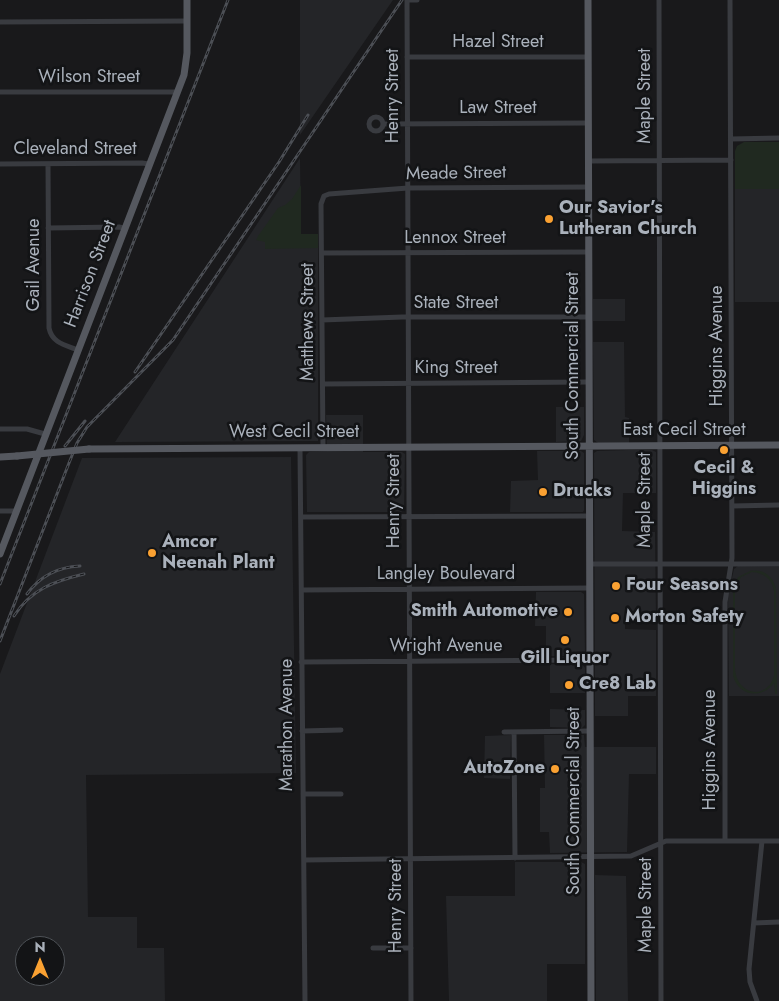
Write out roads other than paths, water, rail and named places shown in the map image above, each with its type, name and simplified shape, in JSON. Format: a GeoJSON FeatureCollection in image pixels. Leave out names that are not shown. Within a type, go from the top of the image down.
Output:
{"type":"FeatureCollection","features":[{"type":"Feature","properties":{"kind":"main road","name":"Harrison Street"},"geometry":{"type":"LineString","coordinates":[[0,554],[184,75],[187,60],[187,0]]}},
{"type":"Feature","properties":{"kind":"main road","name":"South Commercial Street"},"geometry":{"type":"LineString","coordinates":[[588,0],[591,1001]]}},
{"type":"Feature","properties":{"kind":"main road","name":"East Cecil Street"},"geometry":{"type":"LineString","coordinates":[[590,447],[779,445]]}},
{"type":"Feature","properties":{"kind":"main road","name":"West Cecil Street"},"geometry":{"type":"LineString","coordinates":[[0,457],[89,449],[590,447]]}},
{"type":"Feature","properties":{"kind":"street"},"geometry":{"type":"LineString","coordinates":[[407,0],[417,0]]}},
{"type":"Feature","properties":{"kind":"street","name":"Henry Street"},"geometry":{"type":"LineString","coordinates":[[407,0],[411,1001]]}},
{"type":"Feature","properties":{"kind":"street","name":"Maple Street"},"geometry":{"type":"LineString","coordinates":[[659,0],[661,1001]]}},
{"type":"Feature","properties":{"kind":"street","name":"Higgins Avenue"},"geometry":{"type":"LineString","coordinates":[[725,841],[725,602],[732,564],[730,0]]}},
{"type":"Feature","properties":{"kind":"street"},"geometry":{"type":"LineString","coordinates":[[0,22],[187,21]]}},
{"type":"Feature","properties":{"kind":"street","name":"Hazel Street"},"geometry":{"type":"LineString","coordinates":[[407,57],[588,57]]}},
{"type":"Feature","properties":{"kind":"street","name":"Wilson Street"},"geometry":{"type":"LineString","coordinates":[[0,92],[177,92]]}},
{"type":"Feature","properties":{"kind":"street","name":"Law Street"},"geometry":{"type":"LineString","coordinates":[[383,124],[588,122]]}},
{"type":"Feature","properties":{"kind":"street"},"geometry":{"type":"LineString","coordinates":[[731,139],[779,138]]}},
{"type":"Feature","properties":{"kind":"street"},"geometry":{"type":"LineString","coordinates":[[588,162],[731,160]]}},
{"type":"Feature","properties":{"kind":"street","name":"Cleveland Street"},"geometry":{"type":"LineString","coordinates":[[0,164],[149,164]]}},
{"type":"Feature","properties":{"kind":"street","name":"Gail Avenue"},"geometry":{"type":"LineString","coordinates":[[48,164],[50,332],[56,341],[78,350]]}},
{"type":"Feature","properties":{"kind":"street","name":"Meade Street"},"geometry":{"type":"LineString","coordinates":[[324,196],[329,194],[408,188],[589,187]]}},
{"type":"Feature","properties":{"kind":"street","name":"Matthews Street"},"geometry":{"type":"LineString","coordinates":[[323,448],[321,204],[324,196]]}},
{"type":"Feature","properties":{"kind":"street"},"geometry":{"type":"LineString","coordinates":[[48,228],[124,228]]}},
{"type":"Feature","properties":{"kind":"street","name":"Lennox Street"},"geometry":{"type":"LineString","coordinates":[[322,253],[589,252]]}},
{"type":"Feature","properties":{"kind":"street","name":"State Street"},"geometry":{"type":"LineString","coordinates":[[322,320],[589,317]]}},
{"type":"Feature","properties":{"kind":"street","name":"King Street"},"geometry":{"type":"LineString","coordinates":[[323,384],[589,382]]}},
{"type":"Feature","properties":{"kind":"street"},"geometry":{"type":"LineString","coordinates":[[0,429],[27,428],[45,434]]}},
{"type":"Feature","properties":{"kind":"street","name":"Marathon Avenue"},"geometry":{"type":"LineString","coordinates":[[300,448],[305,1001]]}},
{"type":"Feature","properties":{"kind":"street"},"geometry":{"type":"LineString","coordinates":[[732,506],[779,505]]}},
{"type":"Feature","properties":{"kind":"street"},"geometry":{"type":"LineString","coordinates":[[0,511],[16,511]]}},
{"type":"Feature","properties":{"kind":"street"},"geometry":{"type":"LineString","coordinates":[[301,517],[589,516]]}},
{"type":"Feature","properties":{"kind":"street"},"geometry":{"type":"LineString","coordinates":[[590,564],[779,564]]}},
{"type":"Feature","properties":{"kind":"street","name":"Langley Boulevard"},"geometry":{"type":"LineString","coordinates":[[302,590],[590,588]]}},
{"type":"Feature","properties":{"kind":"street","name":"Wright Avenue"},"geometry":{"type":"LineString","coordinates":[[301,662],[590,660]]}},
{"type":"Feature","properties":{"kind":"street"},"geometry":{"type":"LineString","coordinates":[[302,730],[341,730]]}},
{"type":"Feature","properties":{"kind":"street"},"geometry":{"type":"LineString","coordinates":[[504,732],[590,731]]}},
{"type":"Feature","properties":{"kind":"street"},"geometry":{"type":"LineString","coordinates":[[514,732],[515,858]]}},
{"type":"Feature","properties":{"kind":"street"},"geometry":{"type":"LineString","coordinates":[[303,794],[342,794]]}},
{"type":"Feature","properties":{"kind":"street"},"geometry":{"type":"LineString","coordinates":[[304,860],[631,856],[666,841],[779,841]]}},
{"type":"Feature","properties":{"kind":"street"},"geometry":{"type":"LineString","coordinates":[[757,1001],[752,989],[749,968],[762,841]]}},
{"type":"Feature","properties":{"kind":"street"},"geometry":{"type":"LineString","coordinates":[[754,922],[779,922]]}},
{"type":"Feature","properties":{"kind":"street"},"geometry":{"type":"LineString","coordinates":[[373,948],[411,948]]}},
{"type":"Feature","properties":{"kind":"railway"},"geometry":{"type":"LineString","coordinates":[[0,584],[228,0]]}},
{"type":"Feature","properties":{"kind":"railway"},"geometry":{"type":"LineString","coordinates":[[0,641],[77,443],[87,427],[173,340],[402,0]]}},
{"type":"Feature","properties":{"kind":"railway"},"geometry":{"type":"LineString","coordinates":[[135,372],[279,162],[308,115]]}},
{"type":"Feature","properties":{"kind":"railway"},"geometry":{"type":"LineString","coordinates":[[65,446],[85,421]]}},
{"type":"Feature","properties":{"kind":"railway"},"geometry":{"type":"LineString","coordinates":[[27,594],[44,577],[64,568],[80,566]]}},
{"type":"Feature","properties":{"kind":"railway"},"geometry":{"type":"LineString","coordinates":[[14,616],[28,599],[44,588],[84,574]]}},
{"type":"Feature","properties":{"kind":"place","name":"Our Savior’s Lutheran Church"},"geometry":{"type":"Point","coordinates":[549,219]}},
{"type":"Feature","properties":{"kind":"place","name":"Cecil & Higgins"},"geometry":{"type":"Point","coordinates":[724,450]}},
{"type":"Feature","properties":{"kind":"place","name":"Drucks"},"geometry":{"type":"Point","coordinates":[543,492]}},
{"type":"Feature","properties":{"kind":"place","name":"Amcor Neenah Plant"},"geometry":{"type":"Point","coordinates":[152,553]}},
{"type":"Feature","properties":{"kind":"place","name":"Four Seasons"},"geometry":{"type":"Point","coordinates":[616,586]}},
{"type":"Feature","properties":{"kind":"place","name":"Smith Automotive"},"geometry":{"type":"Point","coordinates":[568,612]}},
{"type":"Feature","properties":{"kind":"place","name":"Morton Safety"},"geometry":{"type":"Point","coordinates":[615,618]}},
{"type":"Feature","properties":{"kind":"place","name":"Gill Liquor"},"geometry":{"type":"Point","coordinates":[565,640]}},
{"type":"Feature","properties":{"kind":"place","name":"Cre8 Lab"},"geometry":{"type":"Point","coordinates":[569,685]}},
{"type":"Feature","properties":{"kind":"place","name":"AutoZone"},"geometry":{"type":"Point","coordinates":[555,769]}}]}
